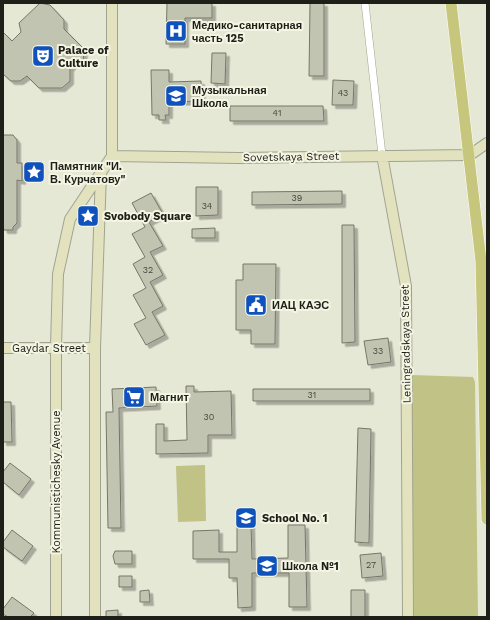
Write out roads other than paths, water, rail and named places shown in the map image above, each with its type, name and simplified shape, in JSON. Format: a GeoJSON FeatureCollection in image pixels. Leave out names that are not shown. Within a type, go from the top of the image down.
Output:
{"type":"FeatureCollection","features":[{"type":"Feature","properties":{"kind":"main road"},"geometry":{"type":"LineString","coordinates":[[112,3],[112,156]]}},
{"type":"Feature","properties":{"kind":"main road"},"geometry":{"type":"LineString","coordinates":[[451,3],[482,261],[487,519]]}},
{"type":"Feature","properties":{"kind":"main road"},"geometry":{"type":"LineString","coordinates":[[470,155],[487,143]]}},
{"type":"Feature","properties":{"kind":"main road","name":"Leningradskaya Street"},"geometry":{"type":"LineString","coordinates":[[382,155],[388,179],[406,286],[408,617]]}},
{"type":"Feature","properties":{"kind":"main road","name":"Sovetskaya Street"},"geometry":{"type":"LineString","coordinates":[[112,156],[239,158],[470,155]]}},
{"type":"Feature","properties":{"kind":"main road","name":"Kommunistichesky Avenue"},"geometry":{"type":"LineString","coordinates":[[56,617],[56,348],[58,274],[70,219],[112,156]]}},
{"type":"Feature","properties":{"kind":"main road"},"geometry":{"type":"LineString","coordinates":[[95,617],[95,348],[102,172]]}},
{"type":"Feature","properties":{"kind":"main road","name":"Gaydar Street"},"geometry":{"type":"LineString","coordinates":[[3,348],[95,348]]}},
{"type":"Feature","properties":{"kind":"street","name":"Leningradskaya Street"},"geometry":{"type":"LineString","coordinates":[[365,3],[382,155]]}},
{"type":"Feature","properties":{"kind":"place","name":"Медико-санитарная часть 125"},"geometry":{"type":"Point","coordinates":[176,31]}},
{"type":"Feature","properties":{"kind":"place","name":"Palace of Culture"},"geometry":{"type":"Point","coordinates":[43,56]}},
{"type":"Feature","properties":{"kind":"place","name":"Музыкальная Школа"},"geometry":{"type":"Point","coordinates":[176,96]}},
{"type":"Feature","properties":{"kind":"place","name":"Памятник \"И. В. Курчатову\""},"geometry":{"type":"Point","coordinates":[34,172]}},
{"type":"Feature","properties":{"kind":"place","name":"Svobody Square"},"geometry":{"type":"Point","coordinates":[88,216]}},
{"type":"Feature","properties":{"kind":"place","name":"ИАЦ КАЭС"},"geometry":{"type":"Point","coordinates":[256,305]}},
{"type":"Feature","properties":{"kind":"place","name":"Магнит"},"geometry":{"type":"Point","coordinates":[134,397]}},
{"type":"Feature","properties":{"kind":"place","name":"School No. 1"},"geometry":{"type":"Point","coordinates":[246,518]}},
{"type":"Feature","properties":{"kind":"place","name":"Школа №1"},"geometry":{"type":"Point","coordinates":[267,566]}}]}
